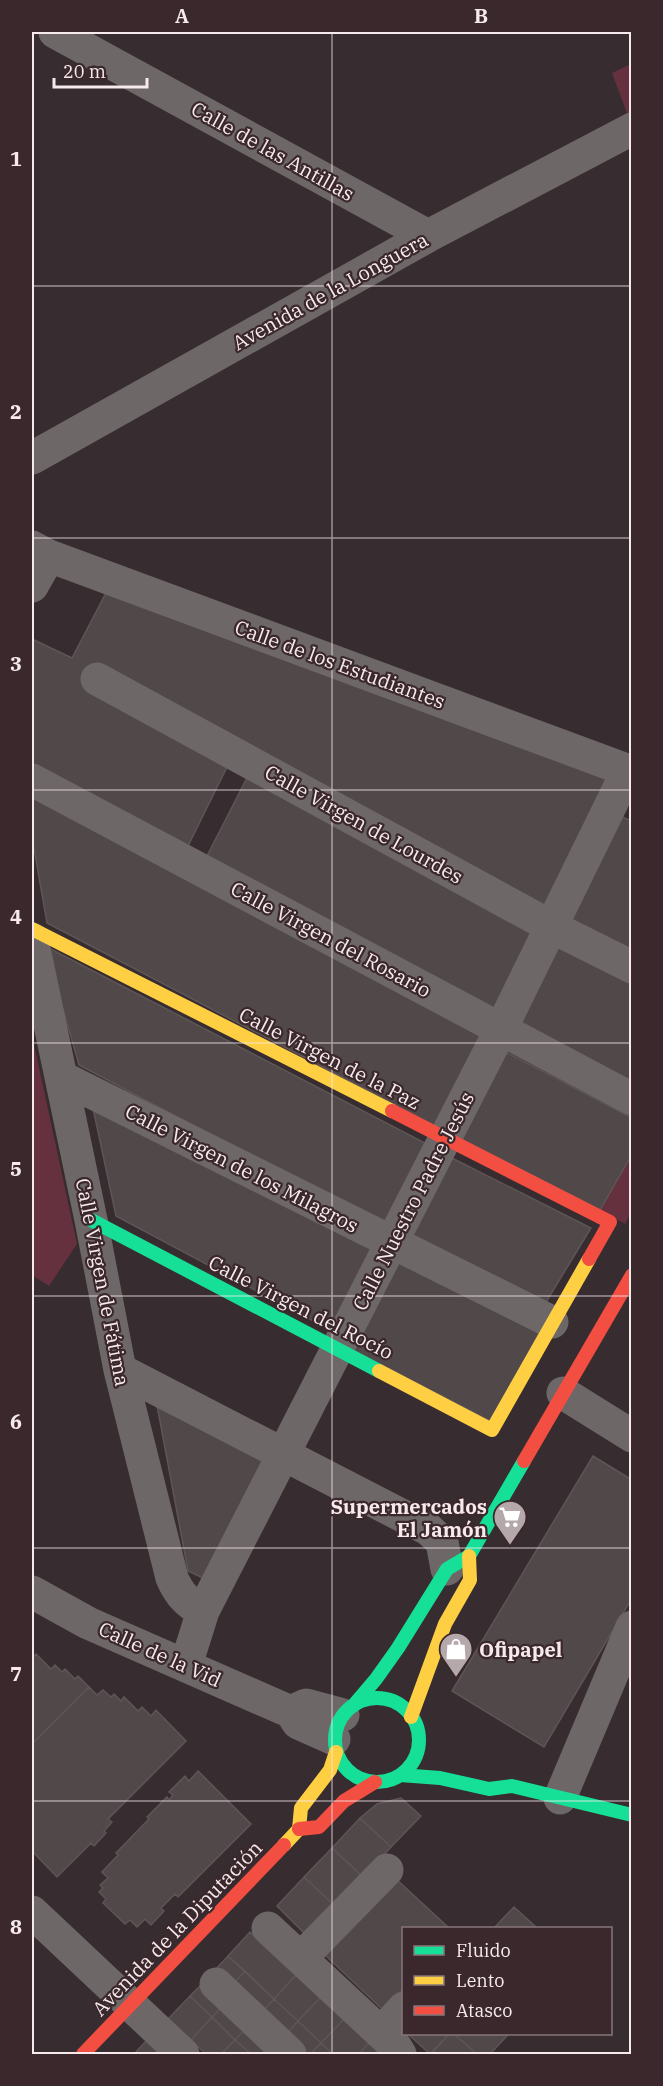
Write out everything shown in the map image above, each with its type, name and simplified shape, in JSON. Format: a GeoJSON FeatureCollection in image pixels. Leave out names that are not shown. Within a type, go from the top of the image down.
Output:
{"type":"FeatureCollection","features":[{"type":"Feature","properties":{"kind":"street","name":"Calle de las Antillas"},"geometry":{"type":"LineString","coordinates":[[55,32],[428,236]]}},
{"type":"Feature","properties":{"kind":"street","name":"Avenida de la Longuera"},"geometry":{"type":"LineString","coordinates":[[32,458],[428,236],[632,129]]}},
{"type":"Feature","properties":{"kind":"street"},"geometry":{"type":"LineString","coordinates":[[32,586],[40,551]]}},
{"type":"Feature","properties":{"kind":"street","name":"Calle de los Estudiantes"},"geometry":{"type":"LineString","coordinates":[[40,551],[630,771]]}},
{"type":"Feature","properties":{"kind":"street","name":"Calle Virgen de Lourdes"},"geometry":{"type":"LineString","coordinates":[[97,679],[552,927],[632,967]]}},
{"type":"Feature","properties":{"kind":"street","name":"Calle Nuestro Padre Jesús"},"geometry":{"type":"LineString","coordinates":[[186,1665],[203,1611],[282,1454],[339,1348],[630,771]]}},
{"type":"Feature","properties":{"kind":"street","name":"Calle Virgen del Rosario"},"geometry":{"type":"LineString","coordinates":[[32,780],[632,1099]]}},
{"type":"Feature","properties":{"kind":"street","name":"Calle Virgen de la Paz"},"geometry":{"type":"LineString","coordinates":[[32,929],[610,1222],[552,1322]]}},
{"type":"Feature","properties":{"kind":"street","name":"Calle Virgen de Fátima"},"geometry":{"type":"LineString","coordinates":[[32,939],[120,1370],[172,1578],[178,1592],[189,1604],[203,1611]]}},
{"type":"Feature","properties":{"kind":"street","name":"Calle Virgen de los Milagros"},"geometry":{"type":"LineString","coordinates":[[61,1077],[552,1322]]}},
{"type":"Feature","properties":{"kind":"street","name":"Calle Virgen del Rocío"},"geometry":{"type":"LineString","coordinates":[[91,1220],[492,1430],[552,1322]]}},
{"type":"Feature","properties":{"kind":"street","name":"Avenida de la Diputación"},"geometry":{"type":"LineString","coordinates":[[83,2055],[299,1829],[301,1808],[330,1770],[342,1728],[458,1562],[563,1393],[632,1275]]}},
{"type":"Feature","properties":{"kind":"street"},"geometry":{"type":"LineString","coordinates":[[120,1370],[428,1529],[458,1562]]}},
{"type":"Feature","properties":{"kind":"street"},"geometry":{"type":"LineString","coordinates":[[563,1393],[632,1436]]}},
{"type":"Feature","properties":{"kind":"street","name":"Avenida de la Diputación"},"geometry":{"type":"LineString","coordinates":[[411,1717],[445,1624],[470,1580],[458,1562]]}},
{"type":"Feature","properties":{"kind":"street","name":"Calle de la Vid"},"geometry":{"type":"LineString","coordinates":[[32,1592],[87,1623],[291,1712],[298,1723],[342,1728]]}},
{"type":"Feature","properties":{"kind":"street"},"geometry":{"type":"LineString","coordinates":[[560,1798],[632,1627]]}},
{"type":"Feature","properties":{"kind":"street"},"geometry":{"type":"LineString","coordinates":[[378,1698],[391,1701],[402,1707],[411,1717],[417,1729],[419,1742],[410,1766],[400,1775],[389,1781],[363,1780],[351,1774],[342,1764],[342,1728],[365,1700],[378,1698]]}},
{"type":"Feature","properties":{"kind":"street"},"geometry":{"type":"LineString","coordinates":[[419,1742],[434,1751]]}},
{"type":"Feature","properties":{"kind":"street"},"geometry":{"type":"LineString","coordinates":[[400,1775],[440,1778],[489,1789],[512,1786],[632,1815]]}},
{"type":"Feature","properties":{"kind":"street"},"geometry":{"type":"LineString","coordinates":[[498,1775],[512,1786]]}},
{"type":"Feature","properties":{"kind":"street","name":"Avenida de la Diputación"},"geometry":{"type":"LineString","coordinates":[[299,1829],[319,1827],[344,1801],[375,1782]]}},
{"type":"Feature","properties":{"kind":"street"},"geometry":{"type":"LineString","coordinates":[[301,1958],[387,1870]]}},
{"type":"Feature","properties":{"kind":"street"},"geometry":{"type":"LineString","coordinates":[[32,1912],[183,2055]]}},
{"type":"Feature","properties":{"kind":"street"},"geometry":{"type":"LineString","coordinates":[[268,1928],[390,2044],[402,2013]]}},
{"type":"Feature","properties":{"kind":"street"},"geometry":{"type":"LineString","coordinates":[[216,1984],[290,2055]]}},
{"type":"Feature","properties":{"kind":"shaded area"},"geometry":{"type":"Polygon","coordinates":[[[631,64],[631,124],[612,73],[631,64]]]}},
{"type":"Feature","properties":{"kind":"shaded area"},"geometry":{"type":"Polygon","coordinates":[[[32,1035],[77,1244],[49,1286],[32,1275],[32,1035]]]}},
{"type":"Feature","properties":{"kind":"shaded area"},"geometry":{"type":"Polygon","coordinates":[[[631,1154],[631,1212],[625,1224],[600,1210],[631,1154]]]}},
{"type":"Feature","properties":{"kind":"building"},"geometry":{"type":"Polygon","coordinates":[[[107,591],[616,775],[550,908],[231,759],[188,846],[32,767],[32,639],[72,658],[107,591]]]}},
{"type":"Feature","properties":{"kind":"building"},"geometry":{"type":"Polygon","coordinates":[[[251,770],[544,928],[499,1016],[206,858],[251,770]]]}},
{"type":"Feature","properties":{"kind":"building"},"geometry":{"type":"Polygon","coordinates":[[[32,793],[487,1033],[439,1128],[47,923],[32,837],[32,793]]]}},
{"type":"Feature","properties":{"kind":"building"},"geometry":{"type":"Polygon","coordinates":[[[622,817],[632,821],[632,954],[569,921],[622,817]]]}},
{"type":"Feature","properties":{"kind":"building"},"geometry":{"type":"Polygon","coordinates":[[[557,941],[632,979],[632,1082],[516,1023],[557,941]]]}},
{"type":"Feature","properties":{"kind":"building"},"geometry":{"type":"Polygon","coordinates":[[[45,946],[427,1144],[386,1227],[79,1065],[45,946]]]}},
{"type":"Feature","properties":{"kind":"building"},"geometry":{"type":"Polygon","coordinates":[[[504,1051],[632,1118],[632,1154],[600,1210],[459,1138],[504,1051]]]}},
{"type":"Feature","properties":{"kind":"building"},"geometry":{"type":"Polygon","coordinates":[[[91,1099],[374,1246],[332,1331],[116,1216],[91,1099]]]}},
{"type":"Feature","properties":{"kind":"building"},"geometry":{"type":"Polygon","coordinates":[[[448,1156],[591,1228],[540,1312],[403,1243],[448,1156]]]}},
{"type":"Feature","properties":{"kind":"building"},"geometry":{"type":"Polygon","coordinates":[[[396,1253],[541,1329],[492,1422],[347,1347],[396,1253]]]}},
{"type":"Feature","properties":{"kind":"building"},"geometry":{"type":"Polygon","coordinates":[[[156,1400],[269,1458],[207,1580],[188,1571],[156,1400]]]}},
{"type":"Feature","properties":{"kind":"building"},"geometry":{"type":"Polygon","coordinates":[[[593,1456],[632,1480],[632,1598],[544,1747],[452,1691],[593,1456]]]}},
{"type":"Feature","properties":{"kind":"building"},"geometry":{"type":"Polygon","coordinates":[[[36,1654],[51,1669],[55,1665],[62,1672],[65,1669],[75,1679],[78,1676],[89,1687],[32,1744],[32,1656],[36,1654]]]}},
{"type":"Feature","properties":{"kind":"building"},"geometry":{"type":"Polygon","coordinates":[[[89,1687],[97,1695],[103,1690],[111,1697],[114,1694],[121,1701],[124,1697],[138,1711],[142,1707],[151,1716],[156,1710],[186,1741],[108,1819],[112,1822],[94,1846],[91,1843],[57,1877],[32,1851],[32,1744],[89,1687]]]}},
{"type":"Feature","properties":{"kind":"building"},"geometry":{"type":"Polygon","coordinates":[[[198,1771],[251,1824],[178,1897],[175,1894],[161,1908],[164,1911],[151,1925],[145,1919],[137,1927],[130,1920],[125,1924],[103,1903],[106,1899],[99,1892],[103,1888],[100,1885],[108,1878],[102,1872],[118,1855],[116,1853],[149,1819],[147,1817],[167,1797],[169,1800],[173,1795],[169,1792],[185,1776],[189,1781],[198,1771]]]}},
{"type":"Feature","properties":{"kind":"building"},"geometry":{"type":"Polygon","coordinates":[[[401,1798],[421,1816],[391,1847],[360,1818],[377,1804],[401,1798]]]}},
{"type":"Feature","properties":{"kind":"building"},"geometry":{"type":"Polygon","coordinates":[[[360,1818],[391,1847],[363,1877],[332,1848],[360,1818]]]}},
{"type":"Feature","properties":{"kind":"building"},"geometry":{"type":"Polygon","coordinates":[[[332,1848],[363,1877],[335,1906],[304,1877],[332,1848]]]}},
{"type":"Feature","properties":{"kind":"building"},"geometry":{"type":"Polygon","coordinates":[[[304,1877],[335,1906],[307,1936],[277,1906],[304,1877]]]}},
{"type":"Feature","properties":{"kind":"building"},"geometry":{"type":"Polygon","coordinates":[[[395,1878],[448,1927],[402,1927],[402,1990],[383,2010],[324,1954],[395,1878]]]}},
{"type":"Feature","properties":{"kind":"building"},"geometry":{"type":"Polygon","coordinates":[[[514,1907],[536,1927],[495,1927],[514,1907]]]}},
{"type":"Feature","properties":{"kind":"building"},"geometry":{"type":"Polygon","coordinates":[[[250,1932],[296,1975],[274,1999],[228,1956],[250,1932]]]}},
{"type":"Feature","properties":{"kind":"building"},"geometry":{"type":"Polygon","coordinates":[[[228,1956],[245,1971],[231,1986],[214,1971],[228,1956]]]}},
{"type":"Feature","properties":{"kind":"building"},"geometry":{"type":"Polygon","coordinates":[[[245,1971],[274,1999],[260,2014],[231,1986],[245,1971]]]}},
{"type":"Feature","properties":{"kind":"building"},"geometry":{"type":"Polygon","coordinates":[[[296,1975],[320,1998],[298,2021],[274,1999],[296,1975]]]}},
{"type":"Feature","properties":{"kind":"building"},"geometry":{"type":"Polygon","coordinates":[[[203,1983],[225,2004],[212,2017],[190,1996],[203,1983]]]}},
{"type":"Feature","properties":{"kind":"building"},"geometry":{"type":"Polygon","coordinates":[[[190,1996],[212,2017],[191,2040],[168,2019],[190,1996]]]}},
{"type":"Feature","properties":{"kind":"building"},"geometry":{"type":"Polygon","coordinates":[[[320,1998],[344,2019],[321,2043],[298,2021],[320,1998]]]}},
{"type":"Feature","properties":{"kind":"building"},"geometry":{"type":"Polygon","coordinates":[[[274,1999],[298,2021],[285,2036],[260,2014],[274,1999]]]}},
{"type":"Feature","properties":{"kind":"building"},"geometry":{"type":"Polygon","coordinates":[[[225,2004],[248,2026],[235,2040],[212,2017],[225,2004]]]}},
{"type":"Feature","properties":{"kind":"building"},"geometry":{"type":"Polygon","coordinates":[[[212,2017],[235,2040],[221,2054],[206,2054],[191,2040],[212,2017]]]}},
{"type":"Feature","properties":{"kind":"building"},"geometry":{"type":"Polygon","coordinates":[[[344,2019],[369,2043],[359,2054],[333,2054],[321,2043],[344,2019]]]}},
{"type":"Feature","properties":{"kind":"building"},"geometry":{"type":"Polygon","coordinates":[[[298,2021],[321,2043],[310,2054],[304,2054],[285,2036],[298,2021]]]}},
{"type":"Feature","properties":{"kind":"building"},"geometry":{"type":"Polygon","coordinates":[[[248,2026],[268,2054],[251,2054],[235,2040],[248,2026]]]}},
{"type":"Feature","properties":{"kind":"building"},"geometry":{"type":"Polygon","coordinates":[[[409,2035],[448,2035],[430,2054],[409,2035]]]}},
{"type":"Feature","properties":{"kind":"building"},"geometry":{"type":"Polygon","coordinates":[[[448,2035],[455,2035],[477,2054],[431,2054],[448,2035]]]}},
{"type":"Feature","properties":{"kind":"building"},"geometry":{"type":"Polygon","coordinates":[[[455,2035],[507,2036],[490,2054],[477,2054],[455,2035]]]}},
{"type":"Feature","properties":{"kind":"building"},"geometry":{"type":"Polygon","coordinates":[[[148,2039],[164,2054],[134,2054],[148,2039]]]}},
{"type":"Feature","properties":{"kind":"building"},"geometry":{"type":"Polygon","coordinates":[[[235,2040],[251,2054],[221,2054],[235,2040]]]}},
{"type":"Feature","properties":{"kind":"building"},"geometry":{"type":"Polygon","coordinates":[[[321,2043],[333,2054],[310,2054],[321,2043]]]}},
{"type":"Feature","properties":{"kind":"building"},"geometry":{"type":"Polygon","coordinates":[[[369,2043],[382,2054],[359,2054],[369,2043]]]}},
{"type":"Feature","properties":{"kind":"traffic: fast"},"geometry":{"type":"LineString","coordinates":[[91,1220],[379,1371]]}},
{"type":"Feature","properties":{"kind":"traffic: fast"},"geometry":{"type":"LineString","coordinates":[[353,1706],[398,1648],[447,1569],[469,1556],[524,1461]]}},
{"type":"Feature","properties":{"kind":"traffic: fast"},"geometry":{"type":"LineString","coordinates":[[377,1698],[393,1701],[407,1710],[416,1724],[419,1740],[416,1756],[407,1770],[393,1779],[377,1782],[361,1779],[347,1770],[338,1756],[335,1740],[338,1724],[347,1710],[361,1701],[377,1698]]}},
{"type":"Feature","properties":{"kind":"traffic: fast"},"geometry":{"type":"LineString","coordinates":[[400,1775],[440,1778],[489,1789],[512,1786],[632,1815]]}},
{"type":"Feature","properties":{"kind":"traffic: slow"},"geometry":{"type":"LineString","coordinates":[[32,929],[392,1111]]}},
{"type":"Feature","properties":{"kind":"traffic: slow"},"geometry":{"type":"LineString","coordinates":[[379,1371],[492,1430],[589,1259]]}},
{"type":"Feature","properties":{"kind":"traffic: slow"},"geometry":{"type":"LineString","coordinates":[[411,1717],[445,1624],[470,1580],[469,1556]]}},
{"type":"Feature","properties":{"kind":"traffic: slow"},"geometry":{"type":"LineString","coordinates":[[284,1845],[299,1829],[301,1808],[330,1770],[336,1752]]}},
{"type":"Feature","properties":{"kind":"traffic: jam"},"geometry":{"type":"LineString","coordinates":[[392,1111],[610,1222],[589,1259]]}},
{"type":"Feature","properties":{"kind":"traffic: jam"},"geometry":{"type":"LineString","coordinates":[[524,1461],[632,1275]]}},
{"type":"Feature","properties":{"kind":"traffic: jam"},"geometry":{"type":"LineString","coordinates":[[299,1829],[319,1827],[344,1801],[375,1782]]}},
{"type":"Feature","properties":{"kind":"traffic: jam"},"geometry":{"type":"LineString","coordinates":[[83,2054],[284,1845]]}},
{"type":"Feature","properties":{"kind":"place","name":"Supermercados El Jamón"},"geometry":{"type":"Point","coordinates":[510,1546]}},
{"type":"Feature","properties":{"kind":"place","name":"Ofipapel"},"geometry":{"type":"Point","coordinates":[456,1678]}}]}
